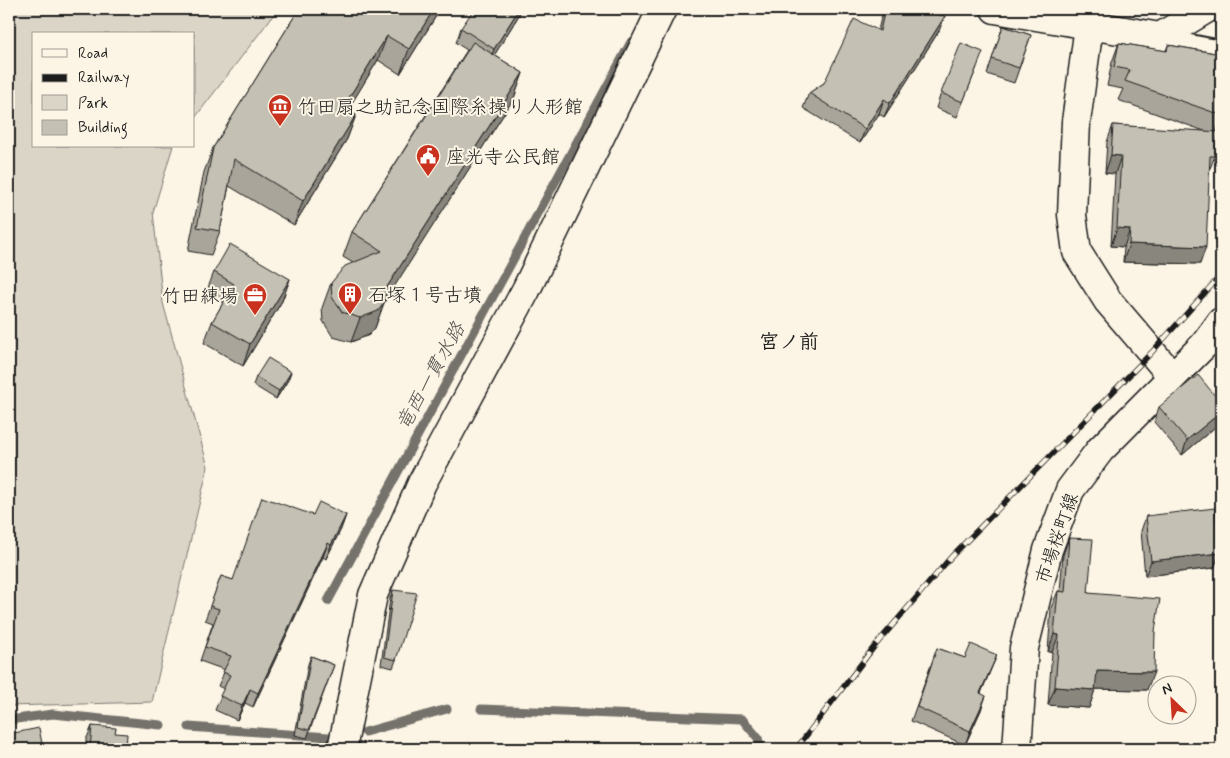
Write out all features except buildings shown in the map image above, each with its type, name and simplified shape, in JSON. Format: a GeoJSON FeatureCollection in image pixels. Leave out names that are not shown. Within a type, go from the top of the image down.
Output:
{"type":"FeatureCollection","features":[{"type":"Feature","properties":{"kind":"street"},"geometry":{"type":"LineString","coordinates":[[342,749],[372,595],[422,483],[526,290],[662,9]]}},
{"type":"Feature","properties":{"kind":"street"},"geometry":{"type":"LineString","coordinates":[[995,9],[1160,37],[1206,9]]}},
{"type":"Feature","properties":{"kind":"street"},"geometry":{"type":"LineString","coordinates":[[1089,26],[1076,122],[1072,215],[1077,252],[1108,301],[1172,376]]}},
{"type":"Feature","properties":{"kind":"street","name":"市場桜町線"},"geometry":{"type":"LineString","coordinates":[[1017,749],[1024,648],[1048,550],[1070,490],[1100,450],[1172,376],[1213,347],[1221,322]]}},
{"type":"Feature","properties":{"kind":"lane"},"geometry":{"type":"LineString","coordinates":[[1160,37],[1221,49]]}},
{"type":"Feature","properties":{"kind":"green space"},"geometry":{"type":"Polygon","coordinates":[[[9,9],[278,9],[195,118],[195,32],[32,32],[32,148],[172,148],[153,212],[163,303],[208,467],[152,702],[9,706],[9,9]]]}},
{"type":"Feature","properties":{"kind":"waterway","name":"竜西一貫水路"},"geometry":{"type":"LineString","coordinates":[[328,601],[631,42]]}},
{"type":"Feature","properties":{"kind":"waterway"},"geometry":{"type":"LineString","coordinates":[[365,732],[447,709]]}},
{"type":"Feature","properties":{"kind":"waterway"},"geometry":{"type":"LineString","coordinates":[[481,709],[742,719],[758,738],[761,749]]}},
{"type":"Feature","properties":{"kind":"waterway"},"geometry":{"type":"LineString","coordinates":[[9,720],[53,714],[161,725]]}},
{"type":"Feature","properties":{"kind":"waterway"},"geometry":{"type":"LineString","coordinates":[[189,727],[329,737]]}},
{"type":"Feature","properties":{"kind":"railway"},"geometry":{"type":"LineString","coordinates":[[796,749],[874,647],[951,557],[1152,352],[1221,275]]}},
{"type":"Feature","properties":{"kind":"place","name":"竹田扇之助記念国際糸操り人形館"},"geometry":{"type":"Point","coordinates":[280,127]}},
{"type":"Feature","properties":{"kind":"place","name":"座光寺公民館"},"geometry":{"type":"Point","coordinates":[428,177]}},
{"type":"Feature","properties":{"kind":"place","name":"石塚１号古墳"},"geometry":{"type":"Point","coordinates":[350,315]}},
{"type":"Feature","properties":{"kind":"place","name":"竹田練場"},"geometry":{"type":"Point","coordinates":[255,316]}},
{"type":"Feature","properties":{"kind":"district","name":"宮ノ前"},"geometry":{"type":"Point","coordinates":[789,341]}}]}
